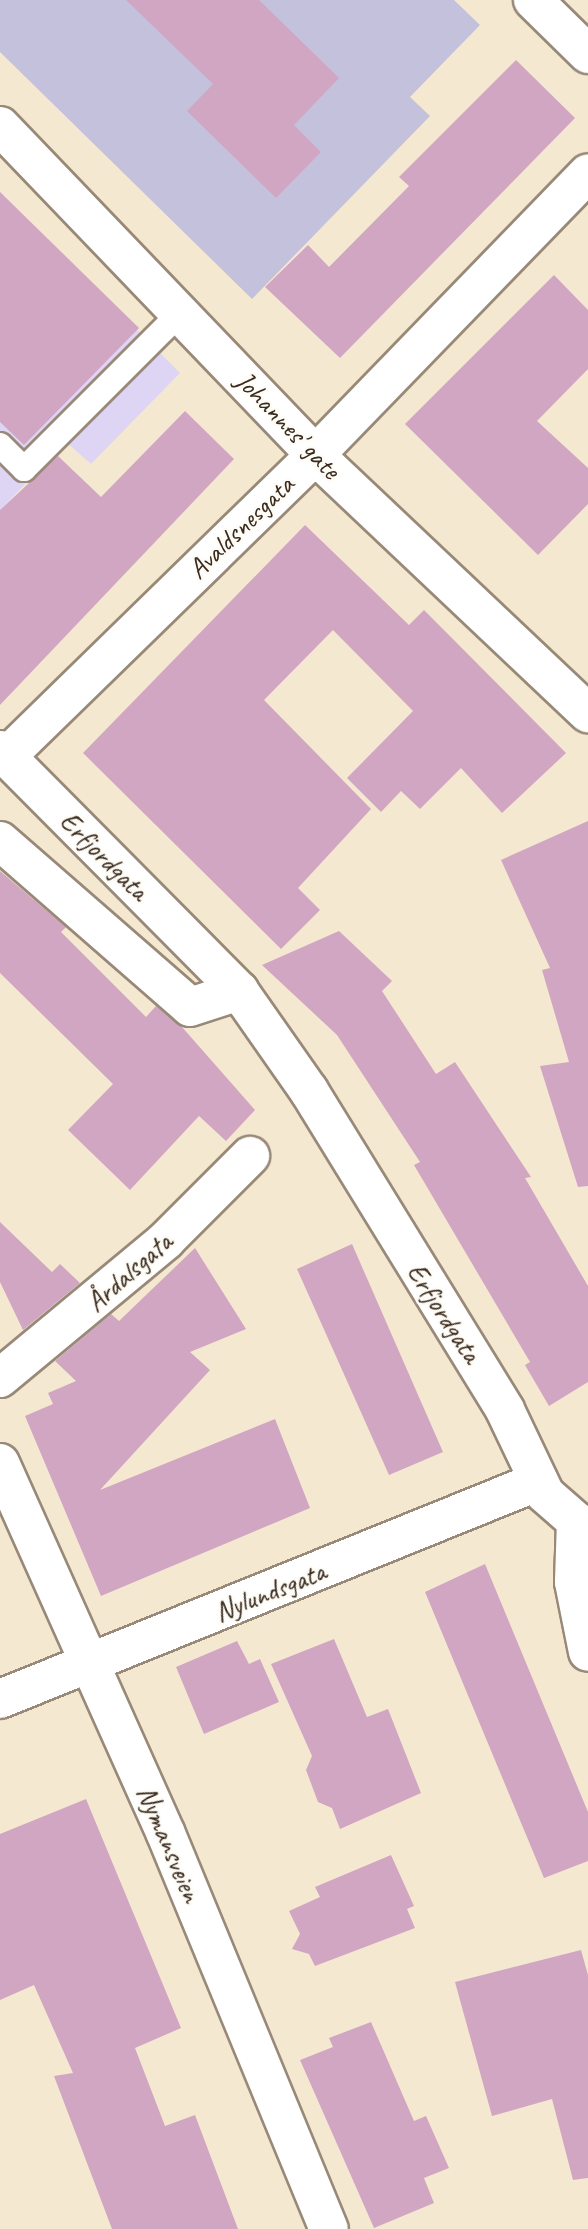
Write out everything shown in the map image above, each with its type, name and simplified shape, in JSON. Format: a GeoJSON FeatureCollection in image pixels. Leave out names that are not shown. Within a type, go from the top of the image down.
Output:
{"type":"FeatureCollection","features":[{"type":"Feature","properties":{"kind":"street"},"geometry":{"type":"LineString","coordinates":[[533,0],[588,54]]}},
{"type":"Feature","properties":{"kind":"street","name":"Johannes' gate"},"geometry":{"type":"LineString","coordinates":[[1,128],[315,455],[588,713]]}},
{"type":"Feature","properties":{"kind":"street","name":"Avaldsnesgata"},"geometry":{"type":"LineString","coordinates":[[3,753],[315,455],[588,173]]}},
{"type":"Feature","properties":{"kind":"street","name":"Erfjordgata"},"geometry":{"type":"LineString","coordinates":[[3,753],[239,991],[309,1091],[395,1238],[505,1410],[539,1481],[556,1508],[582,1522],[574,1582],[588,1652]]}},
{"type":"Feature","properties":{"kind":"street","name":"Erfjordgata"},"geometry":{"type":"LineString","coordinates":[[0,841],[190,1007],[239,991]]}},
{"type":"Feature","properties":{"kind":"street","name":"Årdalsgata"},"geometry":{"type":"LineString","coordinates":[[0,1378],[166,1240],[250,1156]]}},
{"type":"Feature","properties":{"kind":"street","name":"Nymansveien"},"geometry":{"type":"LineString","coordinates":[[0,1463],[90,1664],[329,2229]]}},
{"type":"Feature","properties":{"kind":"street","name":"Nylundsgata"},"geometry":{"type":"LineString","coordinates":[[0,1699],[539,1481]]}},
{"type":"Feature","properties":{"kind":"lane"},"geometry":{"type":"LineString","coordinates":[[0,445],[24,469],[180,313]]}},
{"type":"Feature","properties":{"kind":"shaded area"},"geometry":{"type":"Polygon","coordinates":[[[0,0],[454,0],[480,25],[410,97],[430,116],[252,299],[0,52],[0,0]]]}},
{"type":"Feature","properties":{"kind":"shaded area"},"geometry":{"type":"Polygon","coordinates":[[[0,192],[180,373],[91,464],[66,442],[0,510],[0,192]]]}},
{"type":"Feature","properties":{"kind":"building"},"geometry":{"type":"Polygon","coordinates":[[[126,0],[259,0],[339,78],[294,125],[321,152],[276,198],[187,111],[213,84],[126,0]]]}},
{"type":"Feature","properties":{"kind":"building"},"geometry":{"type":"Polygon","coordinates":[[[516,60],[575,118],[340,358],[265,287],[308,245],[329,267],[409,186],[399,177],[516,60]]]}},
{"type":"Feature","properties":{"kind":"building"},"geometry":{"type":"Polygon","coordinates":[[[0,192],[139,328],[24,445],[0,422],[0,192]]]}},
{"type":"Feature","properties":{"kind":"building"},"geometry":{"type":"Polygon","coordinates":[[[554,275],[588,310],[588,369],[537,421],[588,468],[588,504],[538,555],[405,424],[554,275]]]}},
{"type":"Feature","properties":{"kind":"building"},"geometry":{"type":"Polygon","coordinates":[[[185,411],[234,459],[0,705],[0,510],[58,456],[101,497],[185,411]]]}},
{"type":"Feature","properties":{"kind":"building"},"geometry":{"type":"Polygon","coordinates":[[[305,525],[409,625],[424,610],[566,753],[502,813],[461,768],[420,809],[401,791],[381,812],[347,778],[413,711],[333,630],[264,700],[371,809],[298,888],[320,910],[281,949],[83,753],[305,525]]]}},
{"type":"Feature","properties":{"kind":"building"},"geometry":{"type":"Polygon","coordinates":[[[588,821],[588,1186],[578,1187],[540,1066],[569,1062],[542,970],[550,968],[501,860],[588,821]]]}},
{"type":"Feature","properties":{"kind":"building"},"geometry":{"type":"Polygon","coordinates":[[[0,871],[66,927],[61,932],[146,1017],[156,1006],[182,1027],[255,1110],[226,1141],[199,1116],[130,1190],[68,1130],[113,1084],[0,973],[0,871]]]}},
{"type":"Feature","properties":{"kind":"building"},"geometry":{"type":"Polygon","coordinates":[[[339,931],[392,981],[382,991],[436,1074],[455,1062],[531,1177],[525,1178],[588,1286],[588,1382],[549,1406],[525,1365],[530,1362],[414,1165],[420,1162],[337,1035],[262,965],[339,931]]]}},
{"type":"Feature","properties":{"kind":"building"},"geometry":{"type":"Polygon","coordinates":[[[0,1222],[52,1272],[60,1264],[80,1283],[23,1330],[0,1282],[0,1222]]]}},
{"type":"Feature","properties":{"kind":"building"},"geometry":{"type":"Polygon","coordinates":[[[352,1244],[443,1452],[389,1475],[297,1269],[352,1244]]]}},
{"type":"Feature","properties":{"kind":"building"},"geometry":{"type":"Polygon","coordinates":[[[195,1248],[246,1329],[190,1352],[210,1370],[100,1490],[275,1419],[310,1508],[101,1596],[25,1416],[53,1404],[48,1393],[76,1381],[55,1361],[111,1314],[119,1321],[195,1248]]]}},
{"type":"Feature","properties":{"kind":"building"},"geometry":{"type":"Polygon","coordinates":[[[485,1564],[588,1812],[588,1861],[544,1878],[425,1592],[485,1564]]]}},
{"type":"Feature","properties":{"kind":"building"},"geometry":{"type":"Polygon","coordinates":[[[334,1639],[367,1717],[388,1709],[421,1793],[340,1829],[332,1808],[318,1802],[306,1770],[312,1756],[271,1664],[334,1639]]]}},
{"type":"Feature","properties":{"kind":"building"},"geometry":{"type":"Polygon","coordinates":[[[237,1641],[249,1664],[260,1659],[279,1702],[204,1734],[176,1667],[237,1641]]]}},
{"type":"Feature","properties":{"kind":"building"},"geometry":{"type":"Polygon","coordinates":[[[86,1799],[181,2028],[135,2048],[165,2126],[195,2115],[238,2229],[112,2229],[54,2076],[73,2073],[34,1985],[0,2000],[0,1834],[86,1799]]]}},
{"type":"Feature","properties":{"kind":"building"},"geometry":{"type":"Polygon","coordinates":[[[391,1855],[414,1906],[407,1909],[415,1928],[315,1966],[309,1954],[292,1949],[300,1934],[289,1911],[320,1897],[315,1887],[391,1855]]]}},
{"type":"Feature","properties":{"kind":"building"},"geometry":{"type":"Polygon","coordinates":[[[581,1950],[588,1975],[588,2178],[573,2180],[552,2099],[492,2116],[455,1982],[581,1950]]]}},
{"type":"Feature","properties":{"kind":"building"},"geometry":{"type":"Polygon","coordinates":[[[371,2022],[414,2121],[426,2116],[449,2168],[424,2178],[434,2203],[374,2228],[300,2060],[333,2047],[329,2038],[371,2022]]]}}]}
